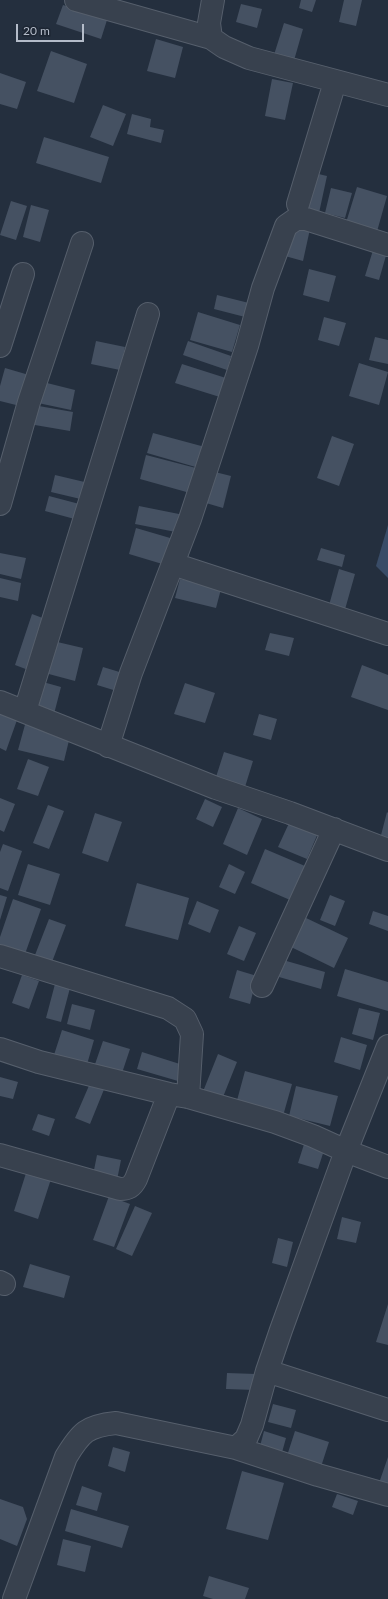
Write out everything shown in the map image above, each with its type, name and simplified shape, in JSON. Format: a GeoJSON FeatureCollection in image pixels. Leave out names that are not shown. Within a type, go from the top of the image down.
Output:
{"type":"FeatureCollection","features":[{"type":"Feature","properties":{"kind":"street"},"geometry":{"type":"LineString","coordinates":[[76,0],[211,38],[224,47],[249,58],[388,95]]}},
{"type":"Feature","properties":{"kind":"street"},"geometry":{"type":"LineString","coordinates":[[211,38],[209,23],[213,0]]}},
{"type":"Feature","properties":{"kind":"street"},"geometry":{"type":"LineString","coordinates":[[298,204],[335,82]]}},
{"type":"Feature","properties":{"kind":"street"},"geometry":{"type":"LineString","coordinates":[[108,746],[131,673],[190,519],[247,346],[263,288],[286,226],[296,219],[306,219],[388,245]]}},
{"type":"Feature","properties":{"kind":"street"},"geometry":{"type":"LineString","coordinates":[[0,504],[29,402],[82,243]]}},
{"type":"Feature","properties":{"kind":"street"},"geometry":{"type":"LineString","coordinates":[[0,346],[23,274]]}},
{"type":"Feature","properties":{"kind":"street"},"geometry":{"type":"LineString","coordinates":[[25,711],[148,314]]}},
{"type":"Feature","properties":{"kind":"street"},"geometry":{"type":"LineString","coordinates":[[173,564],[388,634]]}},
{"type":"Feature","properties":{"kind":"street"},"geometry":{"type":"LineString","coordinates":[[0,702],[216,788],[388,850]]}},
{"type":"Feature","properties":{"kind":"street"},"geometry":{"type":"LineString","coordinates":[[262,986],[334,830]]}},
{"type":"Feature","properties":{"kind":"street"},"geometry":{"type":"LineString","coordinates":[[0,956],[168,1008],[185,1019],[192,1034],[179,1096],[132,1186],[126,1189],[120,1189],[0,1156]]}},
{"type":"Feature","properties":{"kind":"street"},"geometry":{"type":"LineString","coordinates":[[236,1448],[246,1439],[252,1425],[267,1371],[346,1152],[388,1046]]}},
{"type":"Feature","properties":{"kind":"street"},"geometry":{"type":"LineString","coordinates":[[0,1049],[39,1062],[179,1096],[275,1122],[313,1136],[346,1152],[388,1167]]}},
{"type":"Feature","properties":{"kind":"street"},"geometry":{"type":"LineString","coordinates":[[267,1371],[388,1410]]}},
{"type":"Feature","properties":{"kind":"street"},"geometry":{"type":"LineString","coordinates":[[14,1599],[66,1457],[76,1441],[85,1431],[99,1424],[116,1423],[236,1448],[388,1495]]}},
{"type":"Feature","properties":{"kind":"water"},"geometry":{"type":"Polygon","coordinates":[[[388,525],[388,578],[376,566],[388,525]]]}},
{"type":"Feature","properties":{"kind":"building"},"geometry":{"type":"Polygon","coordinates":[[[301,0],[316,0],[312,12],[299,8],[301,0]]]}},
{"type":"Feature","properties":{"kind":"building"},"geometry":{"type":"Polygon","coordinates":[[[344,0],[362,0],[356,26],[339,22],[344,0]]]}},
{"type":"Feature","properties":{"kind":"building"},"geometry":{"type":"Polygon","coordinates":[[[241,4],[262,9],[257,28],[236,22],[241,4]]]}},
{"type":"Feature","properties":{"kind":"building"},"geometry":{"type":"Polygon","coordinates":[[[63,5],[107,20],[101,39],[56,24],[63,5]]]}},
{"type":"Feature","properties":{"kind":"building"},"geometry":{"type":"Polygon","coordinates":[[[284,23],[303,29],[293,64],[273,58],[284,23]]]}},
{"type":"Feature","properties":{"kind":"building"},"geometry":{"type":"Polygon","coordinates":[[[156,39],[183,47],[175,78],[147,71],[156,39]]]}},
{"type":"Feature","properties":{"kind":"building"},"geometry":{"type":"Polygon","coordinates":[[[51,51],[87,64],[74,103],[37,91],[51,51]]]}},
{"type":"Feature","properties":{"kind":"building"},"geometry":{"type":"Polygon","coordinates":[[[0,73],[26,82],[17,109],[0,104],[0,73]]]}},
{"type":"Feature","properties":{"kind":"building"},"geometry":{"type":"Polygon","coordinates":[[[272,79],[293,83],[285,120],[265,116],[272,79]]]}},
{"type":"Feature","properties":{"kind":"building"},"geometry":{"type":"Polygon","coordinates":[[[103,105],[126,114],[113,146],[90,137],[103,105]]]}},
{"type":"Feature","properties":{"kind":"building"},"geometry":{"type":"Polygon","coordinates":[[[132,114],[151,119],[150,127],[164,130],[161,143],[127,134],[132,114]]]}},
{"type":"Feature","properties":{"kind":"building"},"geometry":{"type":"Polygon","coordinates":[[[44,137],[109,157],[101,183],[36,163],[44,137]]]}},
{"type":"Feature","properties":{"kind":"building"},"geometry":{"type":"Polygon","coordinates":[[[310,172],[327,176],[319,213],[301,208],[310,172]]]}},
{"type":"Feature","properties":{"kind":"building"},"geometry":{"type":"Polygon","coordinates":[[[357,187],[387,196],[376,235],[345,226],[357,187]]]}},
{"type":"Feature","properties":{"kind":"building"},"geometry":{"type":"Polygon","coordinates":[[[331,188],[352,193],[345,218],[325,213],[331,188]]]}},
{"type":"Feature","properties":{"kind":"building"},"geometry":{"type":"Polygon","coordinates":[[[11,201],[27,206],[16,240],[0,235],[11,201]]]}},
{"type":"Feature","properties":{"kind":"building"},"geometry":{"type":"Polygon","coordinates":[[[31,205],[49,210],[40,242],[23,237],[31,205]]]}},
{"type":"Feature","properties":{"kind":"building"},"geometry":{"type":"Polygon","coordinates":[[[292,225],[310,229],[303,261],[285,256],[292,225]]]}},
{"type":"Feature","properties":{"kind":"building"},"geometry":{"type":"Polygon","coordinates":[[[374,247],[387,252],[379,280],[365,276],[374,247]]]}},
{"type":"Feature","properties":{"kind":"building"},"geometry":{"type":"Polygon","coordinates":[[[309,269],[336,276],[329,302],[303,295],[309,269]]]}},
{"type":"Feature","properties":{"kind":"building"},"geometry":{"type":"Polygon","coordinates":[[[217,295],[253,304],[249,318],[214,309],[217,295]]]}},
{"type":"Feature","properties":{"kind":"building"},"geometry":{"type":"Polygon","coordinates":[[[198,312],[240,325],[232,352],[190,340],[198,312]]]}},
{"type":"Feature","properties":{"kind":"building"},"geometry":{"type":"Polygon","coordinates":[[[324,317],[346,323],[339,346],[318,340],[324,317]]]}},
{"type":"Feature","properties":{"kind":"building"},"geometry":{"type":"Polygon","coordinates":[[[375,337],[388,340],[388,364],[369,360],[375,337]]]}},
{"type":"Feature","properties":{"kind":"building"},"geometry":{"type":"Polygon","coordinates":[[[96,341],[125,347],[120,370],[91,364],[96,341]]]}},
{"type":"Feature","properties":{"kind":"building"},"geometry":{"type":"Polygon","coordinates":[[[188,341],[231,356],[227,370],[183,355],[188,341]]]}},
{"type":"Feature","properties":{"kind":"building"},"geometry":{"type":"Polygon","coordinates":[[[359,363],[388,372],[379,405],[349,396],[359,363]]]}},
{"type":"Feature","properties":{"kind":"building"},"geometry":{"type":"Polygon","coordinates":[[[182,364],[229,379],[223,398],[175,383],[182,364]]]}},
{"type":"Feature","properties":{"kind":"building"},"geometry":{"type":"Polygon","coordinates":[[[5,368],[29,375],[20,406],[0,401],[0,386],[5,368]]]}},
{"type":"Feature","properties":{"kind":"building"},"geometry":{"type":"Polygon","coordinates":[[[43,382],[75,390],[71,410],[38,403],[43,382]]]}},
{"type":"Feature","properties":{"kind":"building"},"geometry":{"type":"Polygon","coordinates":[[[33,405],[73,412],[70,431],[29,424],[33,405]]]}},
{"type":"Feature","properties":{"kind":"building"},"geometry":{"type":"Polygon","coordinates":[[[153,433],[205,447],[199,468],[147,453],[153,433]]]}},
{"type":"Feature","properties":{"kind":"building"},"geometry":{"type":"Polygon","coordinates":[[[332,436],[354,444],[339,486],[317,478],[332,436]]]}},
{"type":"Feature","properties":{"kind":"building"},"geometry":{"type":"Polygon","coordinates":[[[146,455],[196,468],[190,493],[140,479],[146,455]]]}},
{"type":"Feature","properties":{"kind":"building"},"geometry":{"type":"Polygon","coordinates":[[[215,472],[231,476],[223,508],[206,503],[215,472]]]}},
{"type":"Feature","properties":{"kind":"building"},"geometry":{"type":"Polygon","coordinates":[[[55,475],[93,484],[89,501],[51,492],[55,475]]]}},
{"type":"Feature","properties":{"kind":"building"},"geometry":{"type":"Polygon","coordinates":[[[49,496],[87,506],[82,521],[45,511],[49,496]]]}},
{"type":"Feature","properties":{"kind":"building"},"geometry":{"type":"Polygon","coordinates":[[[139,506],[184,515],[181,533],[135,524],[139,506]]]}},
{"type":"Feature","properties":{"kind":"building"},"geometry":{"type":"Polygon","coordinates":[[[136,528],[177,540],[169,566],[129,554],[136,528]]]}},
{"type":"Feature","properties":{"kind":"building"},"geometry":{"type":"Polygon","coordinates":[[[321,548],[345,555],[342,567],[317,560],[321,548]]]}},
{"type":"Feature","properties":{"kind":"building"},"geometry":{"type":"Polygon","coordinates":[[[0,553],[26,558],[21,579],[0,574],[0,553]]]}},
{"type":"Feature","properties":{"kind":"building"},"geometry":{"type":"Polygon","coordinates":[[[339,569],[355,574],[344,613],[328,609],[339,569]]]}},
{"type":"Feature","properties":{"kind":"building"},"geometry":{"type":"Polygon","coordinates":[[[0,578],[21,583],[18,601],[0,597],[0,578]]]}},
{"type":"Feature","properties":{"kind":"building"},"geometry":{"type":"Polygon","coordinates":[[[180,579],[221,589],[216,608],[175,598],[180,579]]]}},
{"type":"Feature","properties":{"kind":"building"},"geometry":{"type":"Polygon","coordinates":[[[32,614],[48,620],[31,671],[15,665],[32,614]]]}},
{"type":"Feature","properties":{"kind":"building"},"geometry":{"type":"Polygon","coordinates":[[[270,633],[294,638],[289,656],[265,650],[270,633]]]}},
{"type":"Feature","properties":{"kind":"building"},"geometry":{"type":"Polygon","coordinates":[[[53,641],[83,648],[75,681],[45,673],[53,641]]]}},
{"type":"Feature","properties":{"kind":"building"},"geometry":{"type":"Polygon","coordinates":[[[362,665],[388,675],[388,710],[351,697],[362,665]]]}},
{"type":"Feature","properties":{"kind":"building"},"geometry":{"type":"Polygon","coordinates":[[[103,667],[126,674],[120,692],[97,685],[103,667]]]}},
{"type":"Feature","properties":{"kind":"building"},"geometry":{"type":"Polygon","coordinates":[[[43,682],[61,687],[54,714],[35,708],[43,682]]]}},
{"type":"Feature","properties":{"kind":"building"},"geometry":{"type":"Polygon","coordinates":[[[185,683],[215,693],[205,723],[174,714],[185,683]]]}},
{"type":"Feature","properties":{"kind":"building"},"geometry":{"type":"Polygon","coordinates":[[[0,714],[17,720],[6,751],[0,748],[0,714]]]}},
{"type":"Feature","properties":{"kind":"building"},"geometry":{"type":"Polygon","coordinates":[[[259,714],[277,719],[271,740],[253,735],[259,714]]]}},
{"type":"Feature","properties":{"kind":"building"},"geometry":{"type":"Polygon","coordinates":[[[26,721],[71,732],[64,761],[18,750],[26,721]]]}},
{"type":"Feature","properties":{"kind":"building"},"geometry":{"type":"Polygon","coordinates":[[[224,752],[253,761],[245,787],[216,777],[224,752]]]}},
{"type":"Feature","properties":{"kind":"building"},"geometry":{"type":"Polygon","coordinates":[[[28,759],[49,767],[38,796],[17,789],[28,759]]]}},
{"type":"Feature","properties":{"kind":"building"},"geometry":{"type":"Polygon","coordinates":[[[0,798],[15,804],[4,832],[0,830],[0,798]]]}},
{"type":"Feature","properties":{"kind":"building"},"geometry":{"type":"Polygon","coordinates":[[[205,799],[222,807],[213,827],[196,819],[205,799]]]}},
{"type":"Feature","properties":{"kind":"building"},"geometry":{"type":"Polygon","coordinates":[[[48,805],[64,811],[49,849],[33,843],[48,805]]]}},
{"type":"Feature","properties":{"kind":"building"},"geometry":{"type":"Polygon","coordinates":[[[238,808],[262,819],[247,855],[223,844],[238,808]]]}},
{"type":"Feature","properties":{"kind":"building"},"geometry":{"type":"Polygon","coordinates":[[[387,812],[388,813],[388,841],[380,839],[387,812]]]}},
{"type":"Feature","properties":{"kind":"building"},"geometry":{"type":"Polygon","coordinates":[[[95,813],[122,822],[108,862],[82,853],[95,813]]]}},
{"type":"Feature","properties":{"kind":"building"},"geometry":{"type":"Polygon","coordinates":[[[290,821],[318,833],[307,859],[278,847],[290,821]]]}},
{"type":"Feature","properties":{"kind":"building"},"geometry":{"type":"Polygon","coordinates":[[[3,844],[22,851],[8,891],[0,888],[0,852],[3,844]]]}},
{"type":"Feature","properties":{"kind":"building"},"geometry":{"type":"Polygon","coordinates":[[[265,849],[305,866],[290,900],[251,883],[265,849]]]}},
{"type":"Feature","properties":{"kind":"building"},"geometry":{"type":"Polygon","coordinates":[[[28,864],[60,874],[50,905],[18,895],[28,864]]]}},
{"type":"Feature","properties":{"kind":"building"},"geometry":{"type":"Polygon","coordinates":[[[229,864],[245,872],[235,894],[219,887],[229,864]]]}},
{"type":"Feature","properties":{"kind":"building"},"geometry":{"type":"Polygon","coordinates":[[[137,883],[189,898],[178,940],[125,926],[137,883]]]}},
{"type":"Feature","properties":{"kind":"building"},"geometry":{"type":"Polygon","coordinates":[[[0,895],[7,897],[0,920],[0,895]]]}},
{"type":"Feature","properties":{"kind":"building"},"geometry":{"type":"Polygon","coordinates":[[[330,895],[345,901],[335,926],[320,920],[330,895]]]}},
{"type":"Feature","properties":{"kind":"building"},"geometry":{"type":"Polygon","coordinates":[[[13,899],[41,909],[25,954],[0,946],[0,937],[13,899]]]}},
{"type":"Feature","properties":{"kind":"building"},"geometry":{"type":"Polygon","coordinates":[[[197,901],[219,910],[210,933],[188,924],[197,901]]]}},
{"type":"Feature","properties":{"kind":"building"},"geometry":{"type":"Polygon","coordinates":[[[373,911],[388,916],[388,931],[369,924],[373,911]]]}},
{"type":"Feature","properties":{"kind":"building"},"geometry":{"type":"Polygon","coordinates":[[[304,917],[348,938],[334,968],[291,947],[304,917]]]}},
{"type":"Feature","properties":{"kind":"building"},"geometry":{"type":"Polygon","coordinates":[[[49,919],[66,925],[52,962],[35,955],[49,919]]]}},
{"type":"Feature","properties":{"kind":"building"},"geometry":{"type":"Polygon","coordinates":[[[239,926],[256,933],[244,961],[227,954],[239,926]]]}},
{"type":"Feature","properties":{"kind":"building"},"geometry":{"type":"Polygon","coordinates":[[[283,960],[325,972],[321,989],[279,977],[283,960]]]}},
{"type":"Feature","properties":{"kind":"building"},"geometry":{"type":"Polygon","coordinates":[[[345,969],[388,982],[388,1011],[337,996],[345,969]]]}},
{"type":"Feature","properties":{"kind":"building"},"geometry":{"type":"Polygon","coordinates":[[[237,970],[257,976],[250,1004],[229,998],[237,970]]]}},
{"type":"Feature","properties":{"kind":"building"},"geometry":{"type":"Polygon","coordinates":[[[22,975],[39,981],[29,1009],[12,1003],[22,975]]]}},
{"type":"Feature","properties":{"kind":"building"},"geometry":{"type":"Polygon","coordinates":[[[55,984],[70,988],[61,1022],[46,1018],[55,984]]]}},
{"type":"Feature","properties":{"kind":"building"},"geometry":{"type":"Polygon","coordinates":[[[72,1004],[95,1010],[90,1030],[67,1024],[72,1004]]]}},
{"type":"Feature","properties":{"kind":"building"},"geometry":{"type":"Polygon","coordinates":[[[359,1008],[380,1013],[373,1040],[352,1034],[359,1008]]]}},
{"type":"Feature","properties":{"kind":"building"},"geometry":{"type":"Polygon","coordinates":[[[62,1030],[94,1040],[86,1068],[53,1058],[62,1030]]]}},
{"type":"Feature","properties":{"kind":"building"},"geometry":{"type":"Polygon","coordinates":[[[341,1037],[367,1045],[360,1070],[334,1062],[341,1037]]]}},
{"type":"Feature","properties":{"kind":"building"},"geometry":{"type":"Polygon","coordinates":[[[103,1041],[130,1049],[120,1079],[93,1070],[103,1041]]]}},
{"type":"Feature","properties":{"kind":"building"},"geometry":{"type":"Polygon","coordinates":[[[142,1052],[183,1065],[178,1081],[137,1069],[142,1052]]]}},
{"type":"Feature","properties":{"kind":"building"},"geometry":{"type":"Polygon","coordinates":[[[218,1054],[237,1062],[221,1102],[202,1094],[218,1054]]]}},
{"type":"Feature","properties":{"kind":"building"},"geometry":{"type":"Polygon","coordinates":[[[245,1071],[292,1084],[283,1116],[236,1104],[245,1071]]]}},
{"type":"Feature","properties":{"kind":"building"},"geometry":{"type":"Polygon","coordinates":[[[0,1077],[18,1082],[13,1099],[0,1096],[0,1077]]]}},
{"type":"Feature","properties":{"kind":"building"},"geometry":{"type":"Polygon","coordinates":[[[91,1081],[105,1087],[90,1124],[75,1118],[91,1081]]]}},
{"type":"Feature","properties":{"kind":"building"},"geometry":{"type":"Polygon","coordinates":[[[296,1086],[338,1096],[330,1126],[289,1116],[296,1086]]]}},
{"type":"Feature","properties":{"kind":"building"},"geometry":{"type":"Polygon","coordinates":[[[38,1114],[55,1119],[49,1136],[32,1130],[38,1114]]]}},
{"type":"Feature","properties":{"kind":"building"},"geometry":{"type":"Polygon","coordinates":[[[306,1138],[326,1144],[318,1169],[298,1163],[306,1138]]]}},
{"type":"Feature","properties":{"kind":"building"},"geometry":{"type":"Polygon","coordinates":[[[97,1155],[121,1160],[117,1180],[93,1175],[97,1155]]]}},
{"type":"Feature","properties":{"kind":"building"},"geometry":{"type":"Polygon","coordinates":[[[27,1170],[51,1179],[38,1219],[14,1211],[27,1170]]]}},
{"type":"Feature","properties":{"kind":"building"},"geometry":{"type":"Polygon","coordinates":[[[109,1196],[130,1204],[114,1247],[93,1240],[109,1196]]]}},
{"type":"Feature","properties":{"kind":"building"},"geometry":{"type":"Polygon","coordinates":[[[135,1206],[152,1213],[132,1256],[116,1249],[135,1206]]]}},
{"type":"Feature","properties":{"kind":"building"},"geometry":{"type":"Polygon","coordinates":[[[342,1217],[361,1222],[356,1243],[337,1239],[342,1217]]]}},
{"type":"Feature","properties":{"kind":"building"},"geometry":{"type":"Polygon","coordinates":[[[278,1238],[293,1242],[287,1267],[272,1263],[278,1238]]]}},
{"type":"Feature","properties":{"kind":"building"},"geometry":{"type":"Polygon","coordinates":[[[30,1264],[70,1276],[64,1298],[23,1287],[30,1264]]]}},
{"type":"Feature","properties":{"kind":"building"},"geometry":{"type":"Polygon","coordinates":[[[388,1304],[388,1345],[376,1342],[388,1304]]]}},
{"type":"Feature","properties":{"kind":"building"},"geometry":{"type":"Polygon","coordinates":[[[227,1373],[256,1374],[255,1390],[226,1389],[227,1373]]]}},
{"type":"Feature","properties":{"kind":"building"},"geometry":{"type":"Polygon","coordinates":[[[273,1404],[296,1410],[291,1428],[268,1422],[273,1404]]]}},
{"type":"Feature","properties":{"kind":"building"},"geometry":{"type":"Polygon","coordinates":[[[264,1431],[286,1438],[281,1456],[259,1450],[264,1431]]]}},
{"type":"Feature","properties":{"kind":"building"},"geometry":{"type":"Polygon","coordinates":[[[295,1431],[329,1442],[319,1473],[285,1462],[295,1431]]]}},
{"type":"Feature","properties":{"kind":"building"},"geometry":{"type":"Polygon","coordinates":[[[113,1447],[130,1452],[125,1472],[108,1466],[113,1447]]]}},
{"type":"Feature","properties":{"kind":"building"},"geometry":{"type":"Polygon","coordinates":[[[388,1457],[388,1489],[378,1486],[388,1457]]]}},
{"type":"Feature","properties":{"kind":"building"},"geometry":{"type":"Polygon","coordinates":[[[242,1471],[284,1483],[268,1540],[226,1529],[242,1471]]]}},
{"type":"Feature","properties":{"kind":"building"},"geometry":{"type":"Polygon","coordinates":[[[82,1486],[102,1493],[97,1511],[76,1505],[82,1486]]]}},
{"type":"Feature","properties":{"kind":"building"},"geometry":{"type":"Polygon","coordinates":[[[337,1494],[358,1501],[353,1515],[332,1507],[337,1494]]]}},
{"type":"Feature","properties":{"kind":"building"},"geometry":{"type":"Polygon","coordinates":[[[0,1499],[23,1507],[27,1519],[17,1546],[0,1539],[0,1499]]]}},
{"type":"Feature","properties":{"kind":"building"},"geometry":{"type":"Polygon","coordinates":[[[71,1509],[129,1526],[122,1548],[65,1531],[71,1509]]]}},
{"type":"Feature","properties":{"kind":"building"},"geometry":{"type":"Polygon","coordinates":[[[63,1539],[91,1546],[85,1572],[57,1565],[63,1539]]]}},
{"type":"Feature","properties":{"kind":"building"},"geometry":{"type":"Polygon","coordinates":[[[209,1576],[249,1588],[245,1599],[213,1599],[203,1596],[209,1576]]]}}]}
